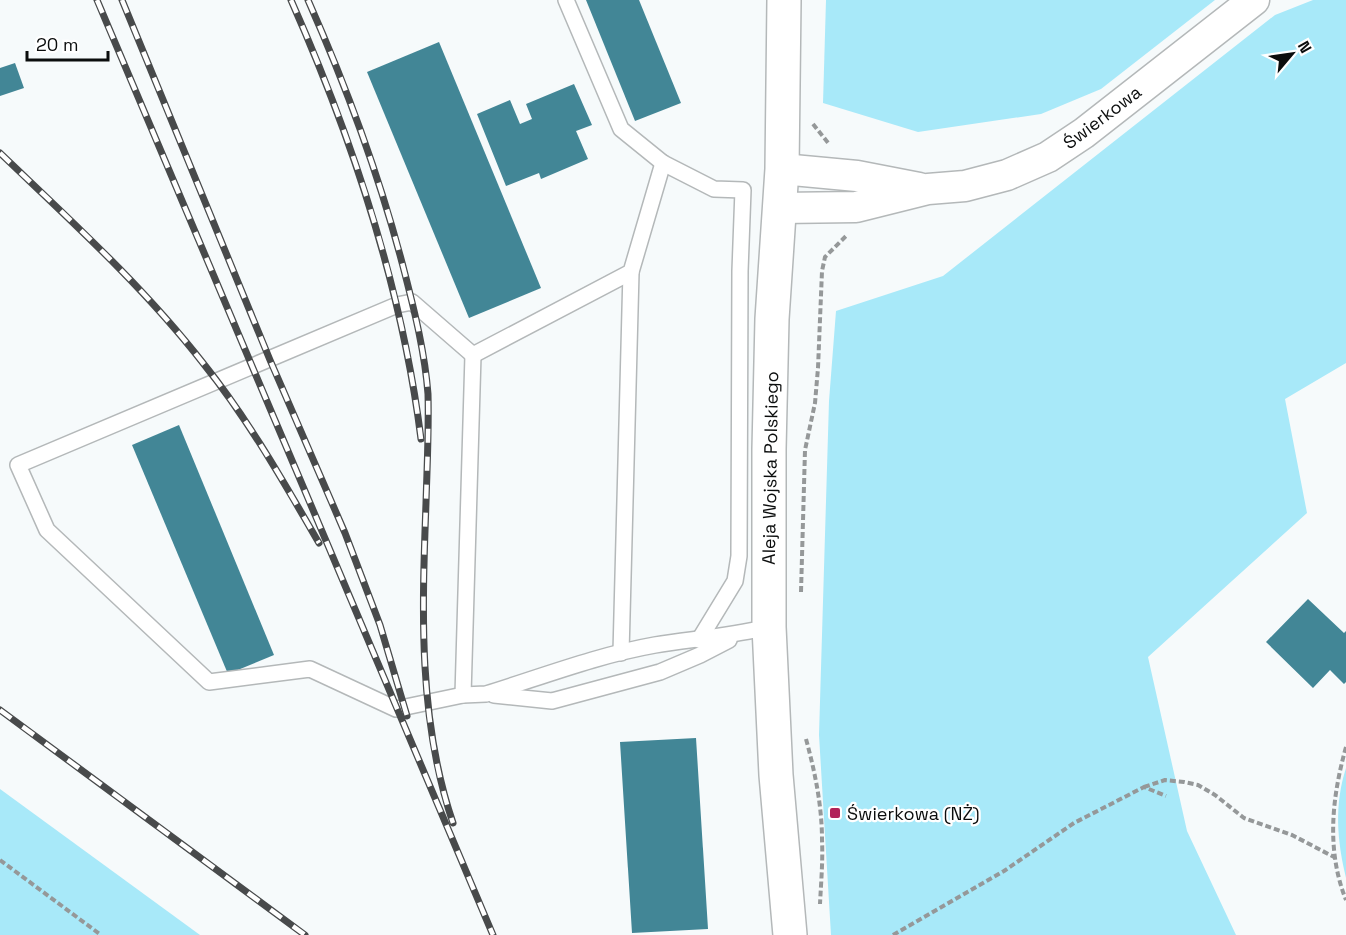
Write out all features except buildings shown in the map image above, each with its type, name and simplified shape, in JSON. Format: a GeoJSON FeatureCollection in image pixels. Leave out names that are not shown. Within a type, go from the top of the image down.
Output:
{"type":"FeatureCollection","features":[{"type":"Feature","properties":{"kind":"main road","name":"Aleja Wojska Polskiego"},"geometry":{"type":"LineString","coordinates":[[784,0],[781,208],[772,319],[769,449],[754,631],[776,775],[789,935]]}},
{"type":"Feature","properties":{"kind":"street","name":"Świerkowa"},"geometry":{"type":"LineString","coordinates":[[928,189],[965,186],[1007,175],[1048,157],[1084,133],[1254,0]]}},
{"type":"Feature","properties":{"kind":"street"},"geometry":{"type":"LineString","coordinates":[[782,169],[857,176],[928,189]]}},
{"type":"Feature","properties":{"kind":"street"},"geometry":{"type":"LineString","coordinates":[[781,208],[856,207],[928,189]]}},
{"type":"Feature","properties":{"kind":"lane"},"geometry":{"type":"LineString","coordinates":[[566,0],[621,129],[663,163],[714,189],[743,190],[740,271],[739,556],[735,581],[699,640]]}},
{"type":"Feature","properties":{"kind":"lane"},"geometry":{"type":"LineString","coordinates":[[621,653],[631,272],[663,163]]}},
{"type":"Feature","properties":{"kind":"lane"},"geometry":{"type":"LineString","coordinates":[[473,355],[631,272]]}},
{"type":"Feature","properties":{"kind":"lane"},"geometry":{"type":"LineString","coordinates":[[473,355],[412,302],[397,305],[18,465],[46,530],[209,682],[310,669],[396,709],[463,694],[486,694],[552,701],[660,672],[754,631]]}},
{"type":"Feature","properties":{"kind":"lane"},"geometry":{"type":"LineString","coordinates":[[463,694],[473,355]]}},
{"type":"Feature","properties":{"kind":"lane"},"geometry":{"type":"LineString","coordinates":[[486,694],[654,645],[754,631]]}},
{"type":"Feature","properties":{"kind":"path"},"geometry":{"type":"LineString","coordinates":[[811,119],[815,129],[832,147]]}},
{"type":"Feature","properties":{"kind":"path"},"geometry":{"type":"LineString","coordinates":[[801,601],[805,450],[815,403],[819,368],[822,271],[825,258],[847,235]]}},
{"type":"Feature","properties":{"kind":"path"},"geometry":{"type":"LineString","coordinates":[[803,730],[818,790],[821,817],[819,910]]}},
{"type":"Feature","properties":{"kind":"path"},"geometry":{"type":"LineString","coordinates":[[1346,747],[1334,794],[1334,857],[1346,900]]}},
{"type":"Feature","properties":{"kind":"path"},"geometry":{"type":"LineString","coordinates":[[893,935],[1004,871],[1074,823],[1144,787],[1165,780],[1198,785],[1244,818],[1292,835],[1334,857]]}},
{"type":"Feature","properties":{"kind":"path"},"geometry":{"type":"LineString","coordinates":[[1144,787],[1166,796]]}},
{"type":"Feature","properties":{"kind":"path"},"geometry":{"type":"LineString","coordinates":[[0,860],[101,935]]}},
{"type":"Feature","properties":{"kind":"shaded area"},"geometry":{"type":"Polygon","coordinates":[[[826,0],[1215,0],[1101,89],[1041,114],[918,132],[823,103],[826,0]]]}},
{"type":"Feature","properties":{"kind":"shaded area"},"geometry":{"type":"Polygon","coordinates":[[[1313,0],[1346,0],[1346,363],[1285,399],[1307,513],[1148,657],[1187,831],[1236,935],[831,935],[819,735],[829,401],[836,311],[943,276],[1275,15],[1313,0]]]}},
{"type":"Feature","properties":{"kind":"shaded area"},"geometry":{"type":"Polygon","coordinates":[[[1346,768],[1346,878],[1338,809],[1346,768]]]}},
{"type":"Feature","properties":{"kind":"shaded area"},"geometry":{"type":"Polygon","coordinates":[[[0,789],[200,935],[0,935],[0,789]]]}},
{"type":"Feature","properties":{"kind":"railway"},"geometry":{"type":"LineString","coordinates":[[97,0],[493,935]]}},
{"type":"Feature","properties":{"kind":"railway"},"geometry":{"type":"LineString","coordinates":[[122,0],[270,360],[345,533],[380,625],[407,716]]}},
{"type":"Feature","properties":{"kind":"railway"},"geometry":{"type":"LineString","coordinates":[[291,0],[335,106],[372,215],[401,326],[413,382],[421,439]]}},
{"type":"Feature","properties":{"kind":"railway"},"geometry":{"type":"LineString","coordinates":[[308,0],[350,101],[374,169],[396,239],[422,349],[428,394],[424,584],[425,665],[433,745],[453,823]]}},
{"type":"Feature","properties":{"kind":"railway"},"geometry":{"type":"LineString","coordinates":[[0,153],[105,254],[180,335],[250,428],[319,543]]}},
{"type":"Feature","properties":{"kind":"railway"},"geometry":{"type":"LineString","coordinates":[[0,710],[305,935]]}},
{"type":"Feature","properties":{"kind":"place","name":"Świerkowa (NŻ)"},"geometry":{"type":"Point","coordinates":[835,813]}}]}
